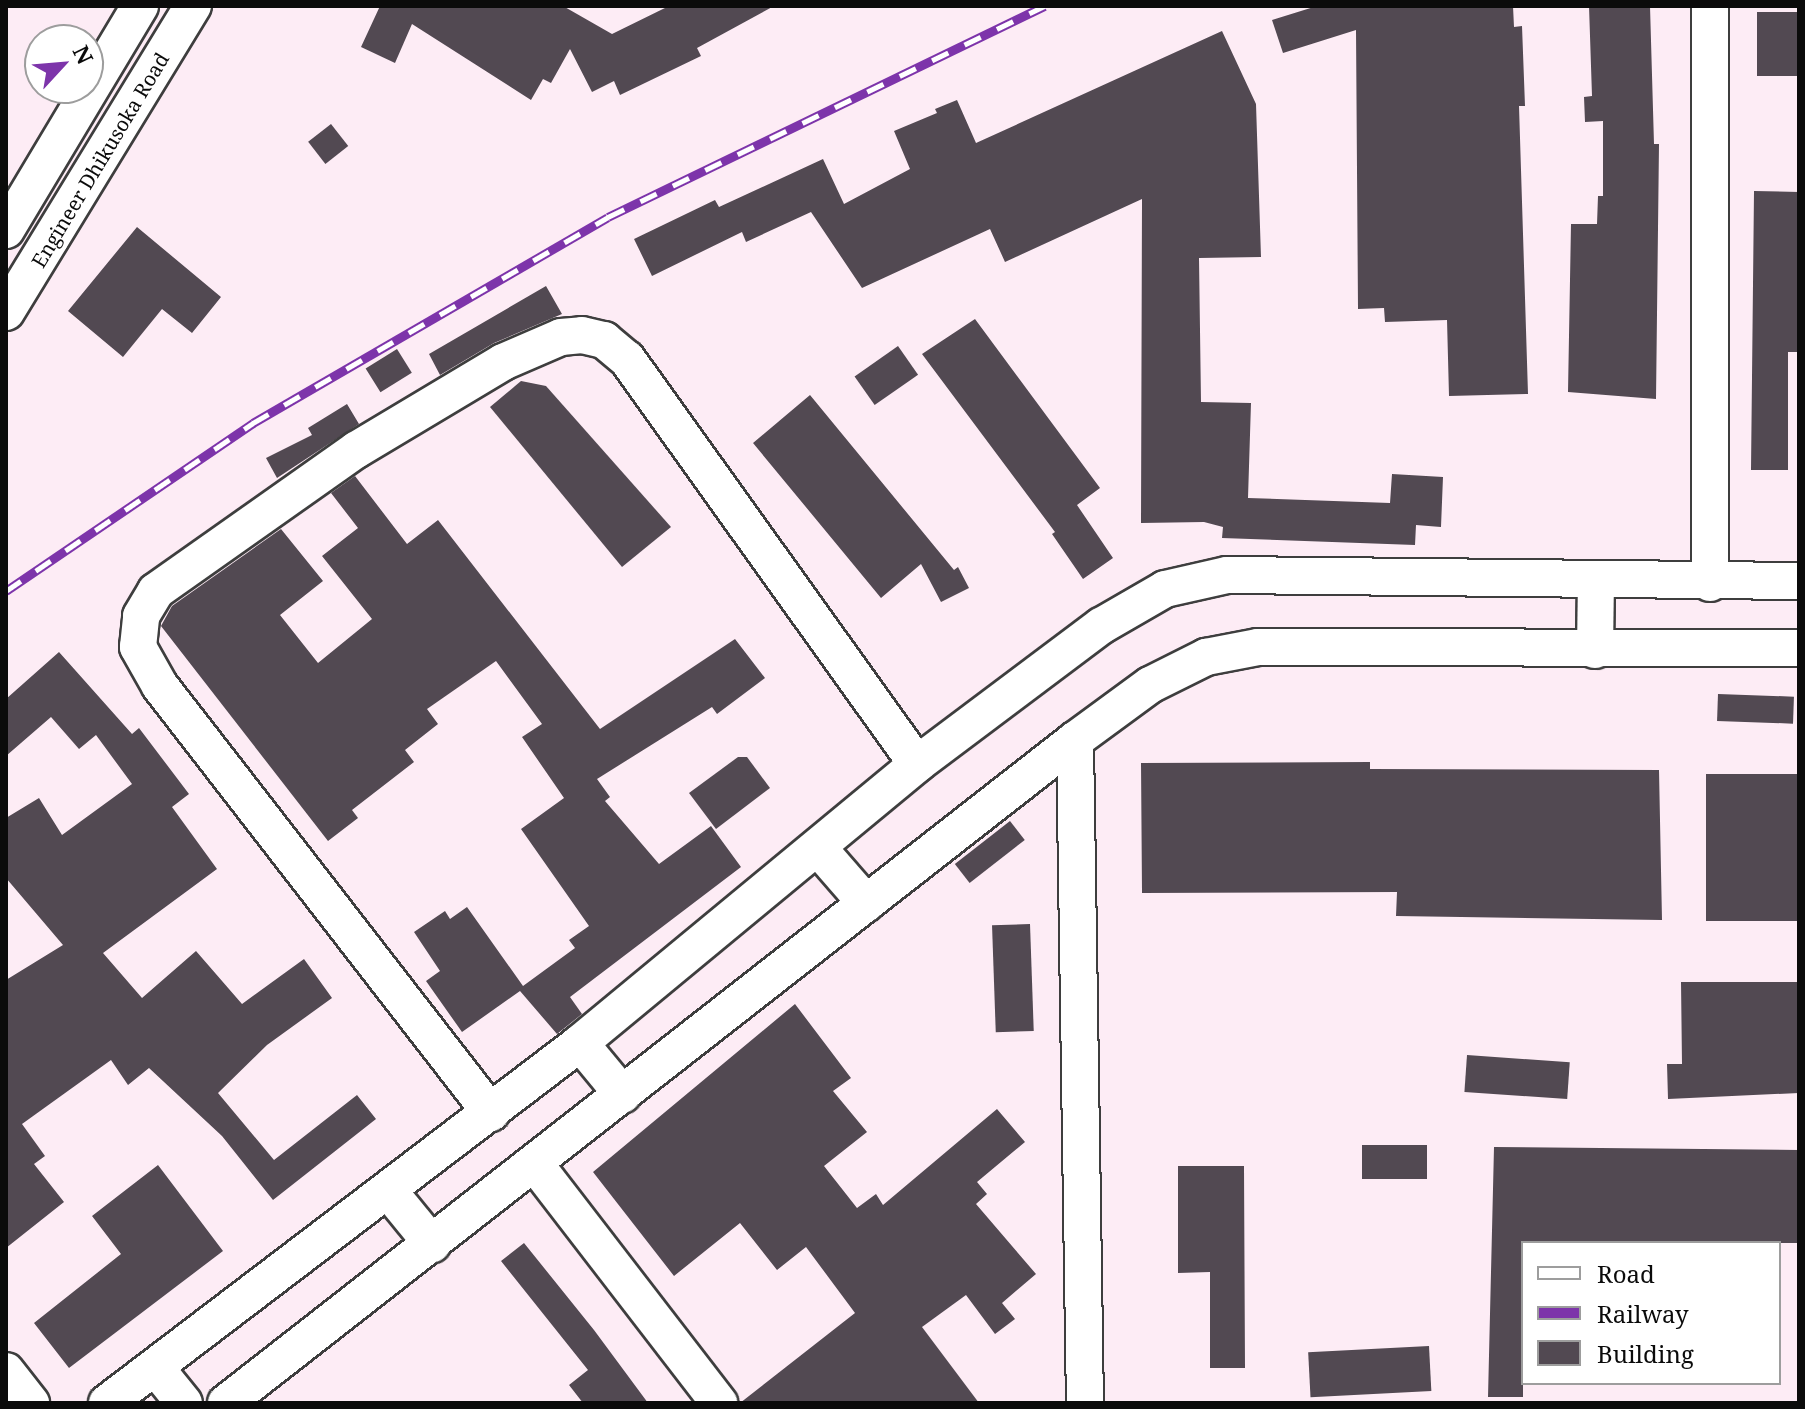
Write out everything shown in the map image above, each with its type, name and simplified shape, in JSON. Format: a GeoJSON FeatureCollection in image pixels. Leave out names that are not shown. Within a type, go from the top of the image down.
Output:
{"type":"FeatureCollection","features":[{"type":"Feature","properties":{"kind":"street"},"geometry":{"type":"LineString","coordinates":[[6,230],[140,6]]}},
{"type":"Feature","properties":{"kind":"street","name":"Engineer Dhikusoka Road"},"geometry":{"type":"LineString","coordinates":[[6,312],[193,6]]}},
{"type":"Feature","properties":{"kind":"street"},"geometry":{"type":"LineString","coordinates":[[1710,6],[1710,583]]}},
{"type":"Feature","properties":{"kind":"street"},"geometry":{"type":"LineString","coordinates":[[491,1113],[160,686],[138,647],[141,616],[156,591],[356,450],[503,362],[561,337],[582,335],[604,340],[627,359],[917,764]]}},
{"type":"Feature","properties":{"kind":"street"},"geometry":{"type":"LineString","coordinates":[[107,1403],[580,1043],[819,849],[917,764],[1101,626],[1165,589],[1227,575],[1710,583],[1799,581]]}},
{"type":"Feature","properties":{"kind":"street"},"geometry":{"type":"LineString","coordinates":[[1595,650],[1596,581]]}},
{"type":"Feature","properties":{"kind":"street"},"geometry":{"type":"LineString","coordinates":[[226,1403],[1075,740],[1150,685],[1206,657],[1258,647],[1799,648]]}},
{"type":"Feature","properties":{"kind":"street"},"geometry":{"type":"LineString","coordinates":[[1075,740],[1085,1403]]}},
{"type":"Feature","properties":{"kind":"street"},"geometry":{"type":"LineString","coordinates":[[819,849],[866,903]]}},
{"type":"Feature","properties":{"kind":"street"},"geometry":{"type":"LineString","coordinates":[[580,1043],[623,1095]]}},
{"type":"Feature","properties":{"kind":"street"},"geometry":{"type":"LineString","coordinates":[[535,1164],[719,1403]]}},
{"type":"Feature","properties":{"kind":"street"},"geometry":{"type":"LineString","coordinates":[[388,1190],[432,1244]]}},
{"type":"Feature","properties":{"kind":"street"},"geometry":{"type":"LineString","coordinates":[[155,1367],[184,1403]]}},
{"type":"Feature","properties":{"kind":"street"},"geometry":{"type":"LineString","coordinates":[[6,1371],[31,1403]]}},
{"type":"Feature","properties":{"kind":"building"},"geometry":{"type":"Polygon","coordinates":[[[380,6],[563,6],[612,34],[669,6],[774,6],[697,48],[701,56],[620,95],[614,81],[592,92],[570,49],[551,83],[543,79],[531,100],[412,24],[395,63],[361,47],[380,6]]]}},
{"type":"Feature","properties":{"kind":"building"},"geometry":{"type":"Polygon","coordinates":[[[1317,6],[1513,6],[1514,27],[1522,26],[1525,106],[1519,106],[1528,394],[1449,396],[1447,320],[1385,322],[1384,308],[1358,309],[1356,30],[1283,53],[1272,20],[1317,6]]]}},
{"type":"Feature","properties":{"kind":"building"},"geometry":{"type":"Polygon","coordinates":[[[1589,6],[1650,6],[1654,144],[1659,144],[1656,399],[1568,392],[1571,224],[1597,224],[1598,196],[1603,196],[1603,121],[1585,122],[1584,97],[1592,96],[1589,6]]]}},
{"type":"Feature","properties":{"kind":"building"},"geometry":{"type":"Polygon","coordinates":[[[1757,12],[1799,12],[1799,76],[1757,76],[1757,12]]]}},
{"type":"Feature","properties":{"kind":"building"},"geometry":{"type":"Polygon","coordinates":[[[1222,31],[1256,104],[1261,257],[1199,258],[1201,402],[1251,403],[1248,498],[1390,503],[1392,474],[1443,477],[1441,527],[1416,525],[1415,545],[1222,538],[1223,527],[1204,522],[1141,523],[1142,199],[1005,262],[990,229],[862,288],[811,212],[746,242],[742,232],[652,276],[634,239],[715,200],[719,207],[823,159],[844,204],[910,169],[894,131],[937,113],[935,109],[957,100],[976,143],[1222,31]]]}},
{"type":"Feature","properties":{"kind":"building"},"geometry":{"type":"Polygon","coordinates":[[[331,124],[348,146],[325,164],[308,142],[331,124]]]}},
{"type":"Feature","properties":{"kind":"building"},"geometry":{"type":"Polygon","coordinates":[[[1754,191],[1799,192],[1799,352],[1788,352],[1788,470],[1751,470],[1754,191]]]}},
{"type":"Feature","properties":{"kind":"building"},"geometry":{"type":"Polygon","coordinates":[[[137,227],[221,297],[192,333],[162,309],[123,357],[68,311],[137,227]]]}},
{"type":"Feature","properties":{"kind":"building"},"geometry":{"type":"Polygon","coordinates":[[[546,286],[562,314],[494,343],[440,375],[429,354],[546,286]]]}},
{"type":"Feature","properties":{"kind":"building"},"geometry":{"type":"Polygon","coordinates":[[[975,319],[1100,488],[1077,505],[1113,558],[1083,579],[1052,534],[1055,532],[922,354],[975,319]]]}},
{"type":"Feature","properties":{"kind":"building"},"geometry":{"type":"Polygon","coordinates":[[[898,346],[918,375],[875,405],[855,376],[898,346]]]}},
{"type":"Feature","properties":{"kind":"building"},"geometry":{"type":"Polygon","coordinates":[[[397,349],[412,373],[380,392],[366,369],[397,349]]]}},
{"type":"Feature","properties":{"kind":"building"},"geometry":{"type":"Polygon","coordinates":[[[521,381],[546,386],[671,527],[622,567],[490,407],[521,381]]]}},
{"type":"Feature","properties":{"kind":"building"},"geometry":{"type":"Polygon","coordinates":[[[810,395],[954,570],[958,567],[969,588],[941,602],[921,564],[881,598],[753,443],[810,395]]]}},
{"type":"Feature","properties":{"kind":"building"},"geometry":{"type":"Polygon","coordinates":[[[347,404],[359,424],[277,478],[266,458],[312,435],[308,428],[347,404]]]}},
{"type":"Feature","properties":{"kind":"building"},"geometry":{"type":"Polygon","coordinates":[[[355,476],[407,544],[438,520],[600,729],[735,639],[765,678],[717,714],[712,707],[597,779],[610,797],[605,801],[659,864],[711,826],[741,867],[570,997],[582,1014],[557,1034],[520,991],[462,1032],[426,981],[440,971],[414,932],[445,911],[450,919],[467,907],[523,986],[575,948],[569,940],[589,926],[521,829],[564,798],[522,737],[542,724],[496,661],[427,709],[438,724],[405,750],[414,762],[352,810],[358,818],[328,841],[161,626],[172,606],[281,529],[323,581],[280,615],[318,663],[372,619],[322,556],[358,528],[331,493],[355,476]]]}},
{"type":"Feature","properties":{"kind":"building"},"geometry":{"type":"Polygon","coordinates":[[[59,652],[132,734],[139,728],[189,794],[172,807],[217,869],[103,953],[142,998],[196,951],[242,1004],[304,959],[332,998],[267,1045],[218,1093],[274,1160],[357,1095],[376,1119],[273,1200],[222,1136],[149,1068],[128,1085],[111,1060],[22,1124],[45,1156],[34,1164],[64,1202],[6,1248],[6,980],[63,945],[6,878],[6,818],[39,798],[62,835],[132,784],[96,735],[79,749],[51,717],[6,756],[6,699],[59,652]]]}},
{"type":"Feature","properties":{"kind":"building"},"geometry":{"type":"Polygon","coordinates":[[[1718,694],[1794,697],[1793,724],[1717,721],[1718,694]]]}},
{"type":"Feature","properties":{"kind":"building"},"geometry":{"type":"Polygon","coordinates":[[[738,757],[747,757],[770,788],[716,829],[689,793],[738,757]]]}},
{"type":"Feature","properties":{"kind":"building"},"geometry":{"type":"Polygon","coordinates":[[[1370,762],[1370,769],[1659,770],[1662,920],[1396,916],[1397,892],[1142,893],[1141,763],[1370,762]]]}},
{"type":"Feature","properties":{"kind":"building"},"geometry":{"type":"Polygon","coordinates":[[[1706,774],[1799,774],[1799,921],[1706,921],[1706,774]]]}},
{"type":"Feature","properties":{"kind":"building"},"geometry":{"type":"Polygon","coordinates":[[[1010,821],[1025,840],[970,883],[955,864],[1010,821]]]}},
{"type":"Feature","properties":{"kind":"building"},"geometry":{"type":"Polygon","coordinates":[[[1030,924],[1034,1031],[996,1032],[992,925],[1030,924]]]}},
{"type":"Feature","properties":{"kind":"building"},"geometry":{"type":"Polygon","coordinates":[[[1681,982],[1799,982],[1799,1093],[1668,1099],[1667,1064],[1682,1064],[1681,982]]]}},
{"type":"Feature","properties":{"kind":"building"},"geometry":{"type":"Polygon","coordinates":[[[795,1004],[851,1078],[833,1091],[867,1132],[824,1166],[857,1208],[876,1194],[883,1205],[997,1109],[1025,1142],[977,1182],[987,1194],[976,1204],[1036,1274],[1002,1303],[1015,1319],[995,1334],[966,1295],[922,1327],[979,1403],[740,1403],[855,1313],[806,1247],[777,1270],[740,1223],[674,1276],[593,1172],[795,1004]]]}},
{"type":"Feature","properties":{"kind":"building"},"geometry":{"type":"Polygon","coordinates":[[[1467,1055],[1570,1062],[1567,1099],[1464,1092],[1467,1055]]]}},
{"type":"Feature","properties":{"kind":"building"},"geometry":{"type":"Polygon","coordinates":[[[1362,1145],[1427,1145],[1427,1179],[1362,1179],[1362,1145]]]}},
{"type":"Feature","properties":{"kind":"building"},"geometry":{"type":"Polygon","coordinates":[[[1494,1147],[1799,1150],[1799,1243],[1521,1241],[1523,1397],[1488,1397],[1494,1147]]]}},
{"type":"Feature","properties":{"kind":"building"},"geometry":{"type":"Polygon","coordinates":[[[158,1165],[223,1251],[69,1368],[34,1323],[121,1254],[92,1216],[158,1165]]]}},
{"type":"Feature","properties":{"kind":"building"},"geometry":{"type":"Polygon","coordinates":[[[1178,1166],[1244,1166],[1245,1368],[1210,1368],[1210,1272],[1178,1273],[1178,1166]]]}},
{"type":"Feature","properties":{"kind":"building"},"geometry":{"type":"Polygon","coordinates":[[[524,1243],[648,1403],[583,1403],[569,1385],[588,1370],[501,1261],[524,1243]]]}},
{"type":"Feature","properties":{"kind":"building"},"geometry":{"type":"Polygon","coordinates":[[[1429,1346],[1431,1391],[1311,1397],[1308,1352],[1429,1346]]]}},
{"type":"Feature","properties":{"kind":"railway"},"geometry":{"type":"LineString","coordinates":[[6,591],[253,423],[608,217],[1045,6]]}}]}
